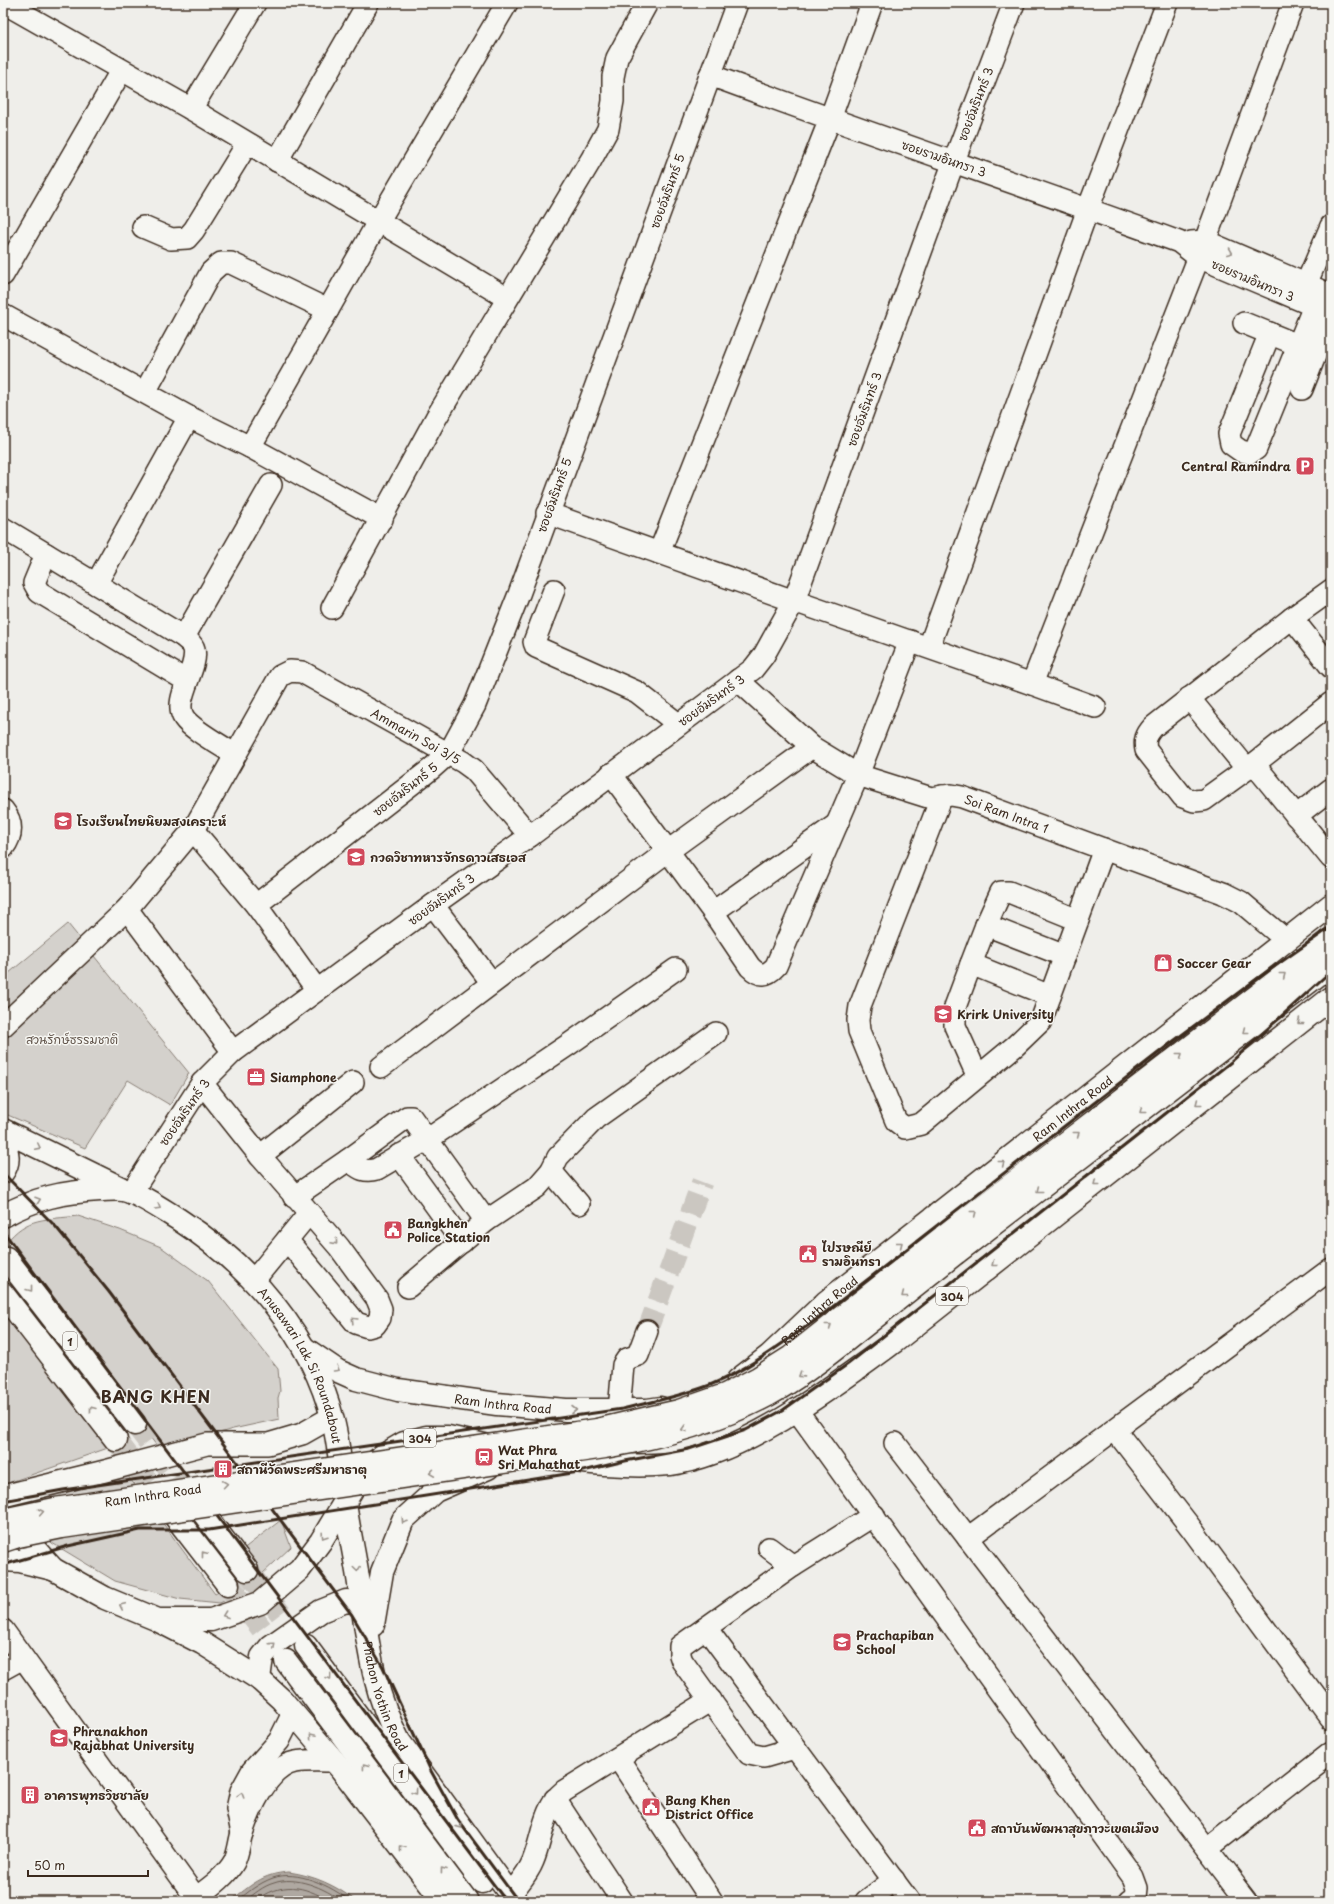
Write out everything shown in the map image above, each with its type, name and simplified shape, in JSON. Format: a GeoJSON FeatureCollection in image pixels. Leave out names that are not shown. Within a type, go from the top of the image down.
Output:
{"type":"FeatureCollection","features":[{"type":"Feature","properties":{"kind":"main road","name":"Ram Inthra Road"},"geometry":{"type":"LineString","coordinates":[[304,1348],[338,1371],[374,1385],[398,1390],[504,1404],[566,1410],[647,1410],[681,1403],[725,1387],[750,1372],[826,1302],[1331,905]]}},
{"type":"Feature","properties":{"kind":"main road","name":"Ram Inthra Road"},"geometry":{"type":"LineString","coordinates":[[3,1541],[18,1536],[62,1527],[605,1447],[647,1439],[686,1429],[726,1415],[768,1395],[805,1372],[950,1245],[1331,938]]}},
{"type":"Feature","properties":{"kind":"main road","name":"Ram Inthra Road"},"geometry":{"type":"LineString","coordinates":[[3,1520],[55,1509],[590,1431],[679,1411],[725,1395],[758,1378],[791,1357],[950,1245],[1331,965]]}},
{"type":"Feature","properties":{"kind":"main road","name":"304"},"geometry":{"type":"LineString","coordinates":[[345,1503],[361,1475],[382,1456],[404,1442],[426,1437],[448,1437],[520,1454],[609,1465],[670,1464],[702,1457],[734,1445],[796,1409],[894,1342],[1331,998]]}},
{"type":"Feature","properties":{"kind":"main road"},"geometry":{"type":"LineString","coordinates":[[3,1130],[127,1191]]}},
{"type":"Feature","properties":{"kind":"main road"},"geometry":{"type":"LineString","coordinates":[[3,1139],[8,1155],[6,1168],[3,1172]]}},
{"type":"Feature","properties":{"kind":"main road"},"geometry":{"type":"LineString","coordinates":[[3,1216],[22,1205],[70,1192],[127,1191]]}},
{"type":"Feature","properties":{"kind":"main road","name":"Anusawari Lak Si Roundabout"},"geometry":{"type":"LineString","coordinates":[[127,1191],[193,1229],[221,1251],[254,1280],[281,1314],[304,1348],[321,1384],[332,1417],[340,1456],[345,1503]]}},
{"type":"Feature","properties":{"kind":"main road","name":"1"},"geometry":{"type":"LineString","coordinates":[[6,1258],[135,1424]]}},
{"type":"Feature","properties":{"kind":"main road","name":"1"},"geometry":{"type":"LineString","coordinates":[[3,1294],[116,1440]]}},
{"type":"Feature","properties":{"kind":"main road"},"geometry":{"type":"LineString","coordinates":[[609,1465],[594,1452],[593,1442],[595,1427],[601,1417],[614,1411]]}},
{"type":"Feature","properties":{"kind":"main road"},"geometry":{"type":"LineString","coordinates":[[369,1658],[375,1605],[382,1572],[403,1520],[435,1491],[520,1454]]}},
{"type":"Feature","properties":{"kind":"main road"},"geometry":{"type":"LineString","coordinates":[[195,1502],[247,1570]]}},
{"type":"Feature","properties":{"kind":"main road"},"geometry":{"type":"LineString","coordinates":[[158,1620],[211,1620],[260,1602],[300,1569],[321,1541],[345,1503]]}},
{"type":"Feature","properties":{"kind":"main road","name":"Phahon Yothin Road"},"geometry":{"type":"LineString","coordinates":[[345,1503],[363,1610],[369,1658],[386,1714],[399,1741],[507,1899]]}},
{"type":"Feature","properties":{"kind":"main road"},"geometry":{"type":"LineString","coordinates":[[3,1514],[53,1569]]}},
{"type":"Feature","properties":{"kind":"main road"},"geometry":{"type":"LineString","coordinates":[[174,1515],[228,1585]]}},
{"type":"Feature","properties":{"kind":"main road"},"geometry":{"type":"LineString","coordinates":[[3,1560],[20,1561],[53,1569],[105,1598],[158,1620],[202,1643],[259,1679],[293,1713],[334,1761],[443,1901]]}},
{"type":"Feature","properties":{"kind":"main road"},"geometry":{"type":"LineString","coordinates":[[259,1679],[262,1658],[271,1646],[321,1611],[346,1602],[356,1602],[363,1610]]}},
{"type":"Feature","properties":{"kind":"main road","name":"Phahon Yothin Road"},"geometry":{"type":"LineString","coordinates":[[306,1646],[507,1899]]}},
{"type":"Feature","properties":{"kind":"main road","name":"1"},"geometry":{"type":"LineString","coordinates":[[286,1661],[467,1901]]}},
{"type":"Feature","properties":{"kind":"street"},"geometry":{"type":"LineString","coordinates":[[4,3],[121,71],[191,109],[247,144],[507,298]]}},
{"type":"Feature","properties":{"kind":"street"},"geometry":{"type":"LineString","coordinates":[[191,109],[255,3]]}},
{"type":"Feature","properties":{"kind":"street"},"geometry":{"type":"LineString","coordinates":[[278,161],[368,3]]}},
{"type":"Feature","properties":{"kind":"street"},"geometry":{"type":"LineString","coordinates":[[250,447],[378,222],[507,3]]}},
{"type":"Feature","properties":{"kind":"street"},"geometry":{"type":"LineString","coordinates":[[332,608],[436,418],[591,160],[608,129],[613,101],[613,77],[617,58],[647,3]]}},
{"type":"Feature","properties":{"kind":"street","name":"ซอยอัมรินทร์ 5"},"geometry":{"type":"LineString","coordinates":[[256,905],[449,753],[475,705],[519,594],[737,3]]}},
{"type":"Feature","properties":{"kind":"street"},"geometry":{"type":"LineString","coordinates":[[659,553],[830,119],[872,3]]}},
{"type":"Feature","properties":{"kind":"street","name":"ซอยอัมรินทร์ 3"},"geometry":{"type":"LineString","coordinates":[[127,1191],[202,1083],[233,1052],[433,905],[530,836],[753,669],[764,655],[794,601],[954,161],[1014,3]]}},
{"type":"Feature","properties":{"kind":"street"},"geometry":{"type":"LineString","coordinates":[[611,774],[713,912],[750,967],[755,972],[763,975],[769,973],[776,966],[858,775],[920,644],[1167,3]]}},
{"type":"Feature","properties":{"kind":"street"},"geometry":{"type":"LineString","coordinates":[[1032,684],[1202,249],[1293,3]]}},
{"type":"Feature","properties":{"kind":"street"},"geometry":{"type":"LineString","coordinates":[[3,275],[121,71]]}},
{"type":"Feature","properties":{"kind":"street","name":"ซอยรามอินทรา 3"},"geometry":{"type":"LineString","coordinates":[[710,75],[830,119],[954,161],[1202,249],[1319,302]]}},
{"type":"Feature","properties":{"kind":"street"},"geometry":{"type":"LineString","coordinates":[[143,227],[171,239],[187,238],[194,230],[247,144]]}},
{"type":"Feature","properties":{"kind":"street"},"geometry":{"type":"LineString","coordinates":[[1302,389],[1319,302],[1331,226]]}},
{"type":"Feature","properties":{"kind":"street"},"geometry":{"type":"LineString","coordinates":[[145,392],[211,272],[221,263],[231,264],[328,310]]}},
{"type":"Feature","properties":{"kind":"street"},"geometry":{"type":"LineString","coordinates":[[1270,333],[1229,434],[1231,444],[1241,451],[1250,453],[1256,449],[1298,345],[1319,302]]}},
{"type":"Feature","properties":{"kind":"street"},"geometry":{"type":"LineString","coordinates":[[3,315],[382,519]]}},
{"type":"Feature","properties":{"kind":"street"},"geometry":{"type":"LineString","coordinates":[[1244,323],[1298,345]]}},
{"type":"Feature","properties":{"kind":"street"},"geometry":{"type":"LineString","coordinates":[[96,584],[189,416]]}},
{"type":"Feature","properties":{"kind":"street"},"geometry":{"type":"LineString","coordinates":[[184,637],[271,485]]}},
{"type":"Feature","properties":{"kind":"street"},"geometry":{"type":"LineString","coordinates":[[548,513],[1095,707]]}},
{"type":"Feature","properties":{"kind":"street"},"geometry":{"type":"LineString","coordinates":[[3,528],[184,637],[193,645],[195,650],[181,708],[183,718],[192,726],[234,754],[193,830],[127,908],[3,1026]]}},
{"type":"Feature","properties":{"kind":"street"},"geometry":{"type":"LineString","coordinates":[[46,554],[34,583],[39,592],[187,681]]}},
{"type":"Feature","properties":{"kind":"street"},"geometry":{"type":"LineString","coordinates":[[554,590],[534,642],[536,647],[637,692],[678,724]]}},
{"type":"Feature","properties":{"kind":"street"},"geometry":{"type":"LineString","coordinates":[[1331,590],[1292,618],[1153,727],[1146,735],[1144,743],[1146,750],[1183,797],[1194,801],[1204,800],[1251,767],[1331,703]]}},
{"type":"Feature","properties":{"kind":"street"},"geometry":{"type":"LineString","coordinates":[[1292,618],[1331,667]]}},
{"type":"Feature","properties":{"kind":"street","name":"Ammarin Soi 3/5"},"geometry":{"type":"LineString","coordinates":[[234,754],[280,676],[290,671],[302,672],[449,753],[474,770],[530,836]]}},
{"type":"Feature","properties":{"kind":"street","name":"Soi Ram Intra 1"},"geometry":{"type":"LineString","coordinates":[[738,680],[812,747],[858,775],[927,796],[951,795],[962,797],[1223,893],[1241,902],[1286,940]]}},
{"type":"Feature","properties":{"kind":"street"},"geometry":{"type":"LineString","coordinates":[[1189,698],[1296,816],[1331,858]]}},
{"type":"Feature","properties":{"kind":"street"},"geometry":{"type":"LineString","coordinates":[[381,1067],[668,851],[812,747]]}},
{"type":"Feature","properties":{"kind":"street"},"geometry":{"type":"LineString","coordinates":[[1296,816],[1331,789]]}},
{"type":"Feature","properties":{"kind":"street"},"geometry":{"type":"LineString","coordinates":[[942,796],[865,994],[858,1020],[859,1031],[896,1121],[905,1128],[921,1124],[977,1075],[1016,1046],[1041,1021],[1104,849]]}},
{"type":"Feature","properties":{"kind":"street"},"geometry":{"type":"LineString","coordinates":[[3,810],[10,819],[11,830],[3,848]]}},
{"type":"Feature","properties":{"kind":"street"},"geometry":{"type":"LineString","coordinates":[[713,912],[837,823]]}},
{"type":"Feature","properties":{"kind":"street"},"geometry":{"type":"LineString","coordinates":[[193,830],[256,905],[317,990]]}},
{"type":"Feature","properties":{"kind":"street"},"geometry":{"type":"LineString","coordinates":[[977,1075],[955,1026],[955,1007],[986,925],[1001,892],[1009,892],[1078,920]]}},
{"type":"Feature","properties":{"kind":"street"},"geometry":{"type":"LineString","coordinates":[[433,905],[492,983]]}},
{"type":"Feature","properties":{"kind":"street"},"geometry":{"type":"LineString","coordinates":[[127,908],[233,1052]]}},
{"type":"Feature","properties":{"kind":"street"},"geometry":{"type":"LineString","coordinates":[[986,925],[1065,956]]}},
{"type":"Feature","properties":{"kind":"street"},"geometry":{"type":"LineString","coordinates":[[971,964],[1050,996]]}},
{"type":"Feature","properties":{"kind":"street"},"geometry":{"type":"LineString","coordinates":[[348,1160],[360,1170],[368,1172],[377,1169],[428,1139],[568,1045],[676,969]]}},
{"type":"Feature","properties":{"kind":"street"},"geometry":{"type":"LineString","coordinates":[[408,1287],[486,1221],[537,1187],[550,1172],[558,1157],[596,1118],[716,1033]]}},
{"type":"Feature","properties":{"kind":"street"},"geometry":{"type":"LineString","coordinates":[[260,1156],[353,1082]]}},
{"type":"Feature","properties":{"kind":"street"},"geometry":{"type":"LineString","coordinates":[[202,1083],[260,1156],[339,1247],[377,1299],[381,1309],[380,1318],[375,1325],[368,1327],[356,1323],[287,1240]]}},
{"type":"Feature","properties":{"kind":"street"},"geometry":{"type":"LineString","coordinates":[[294,1196],[348,1160],[407,1116],[413,1118],[486,1221]]}},
{"type":"Feature","properties":{"kind":"street"},"geometry":{"type":"LineString","coordinates":[[399,1155],[462,1242]]}},
{"type":"Feature","properties":{"kind":"street"},"geometry":{"type":"LineString","coordinates":[[550,1172],[579,1204]]}},
{"type":"Feature","properties":{"kind":"street"},"geometry":{"type":"LineString","coordinates":[[254,1280],[309,1213]]}},
{"type":"Feature","properties":{"kind":"street"},"geometry":{"type":"LineString","coordinates":[[968,1538],[1331,1269]]}},
{"type":"Feature","properties":{"kind":"street"},"geometry":{"type":"LineString","coordinates":[[614,1411],[623,1365],[627,1359],[638,1355],[647,1331]]}},
{"type":"Feature","properties":{"kind":"street"},"geometry":{"type":"LineString","coordinates":[[796,1409],[874,1515],[1133,1877],[1137,1888],[1136,1897],[1130,1901]]}},
{"type":"Feature","properties":{"kind":"street"},"geometry":{"type":"LineString","coordinates":[[3,1496],[105,1472],[207,1444],[268,1444],[302,1434],[332,1417]]}},
{"type":"Feature","properties":{"kind":"street"},"geometry":{"type":"LineString","coordinates":[[1115,1430],[1191,1528],[1331,1718]]}},
{"type":"Feature","properties":{"kind":"street"},"geometry":{"type":"LineString","coordinates":[[895,1443],[1247,1901]]}},
{"type":"Feature","properties":{"kind":"street"},"geometry":{"type":"LineString","coordinates":[[794,1748],[764,1758],[749,1754],[682,1661],[680,1646],[793,1566],[874,1515]]}},
{"type":"Feature","properties":{"kind":"street"},"geometry":{"type":"LineString","coordinates":[[769,1548],[793,1566]]}},
{"type":"Feature","properties":{"kind":"street"},"geometry":{"type":"LineString","coordinates":[[706,1628],[909,1901]]}},
{"type":"Feature","properties":{"kind":"street"},"geometry":{"type":"LineString","coordinates":[[3,1630],[194,1899],[222,1877],[233,1863],[240,1848],[242,1833],[264,1786],[275,1772],[286,1765],[296,1762],[334,1761]]}},
{"type":"Feature","properties":{"kind":"street"},"geometry":{"type":"LineString","coordinates":[[3,1669],[23,1658]]}},
{"type":"Feature","properties":{"kind":"street"},"geometry":{"type":"LineString","coordinates":[[507,1899],[533,1862],[548,1811],[555,1798],[711,1700]]}},
{"type":"Feature","properties":{"kind":"street"},"geometry":{"type":"LineString","coordinates":[[242,1833],[237,1809],[241,1791],[252,1771],[280,1741],[293,1713]]}},
{"type":"Feature","properties":{"kind":"street"},"geometry":{"type":"LineString","coordinates":[[1207,1849],[1331,1752]]}},
{"type":"Feature","properties":{"kind":"street"},"geometry":{"type":"LineString","coordinates":[[618,1758],[712,1901]]}},
{"type":"Feature","properties":{"kind":"street"},"geometry":{"type":"LineString","coordinates":[[555,1798],[622,1901]]}},
{"type":"Feature","properties":{"kind":"street"},"geometry":{"type":"LineString","coordinates":[[866,1901],[894,1880]]}},
{"type":"Feature","properties":{"kind":"green space","name":"สวนรักษ์ธรรมชาติ"},"geometry":{"type":"Polygon","coordinates":[[[68,924],[189,1073],[170,1105],[128,1080],[85,1148],[3,1113],[3,978],[68,924]]]}},
{"type":"Feature","properties":{"kind":"green space"},"geometry":{"type":"Polygon","coordinates":[[[78,1216],[120,1230],[161,1247],[208,1281],[278,1369],[280,1391],[278,1398],[279,1419],[233,1429],[160,1450],[65,1326],[6,1243],[22,1228],[38,1221],[78,1216]]]}},
{"type":"Feature","properties":{"kind":"green space"},"geometry":{"type":"Polygon","coordinates":[[[3,1313],[108,1448],[5,1484],[3,1479],[3,1313]]]}},
{"type":"Feature","properties":{"kind":"green space"},"geometry":{"type":"Polygon","coordinates":[[[128,1476],[215,1594],[252,1571],[242,1550],[281,1520],[291,1547],[246,1589],[220,1603],[180,1599],[115,1581],[52,1543],[20,1510],[26,1501],[128,1476]]]}},
{"type":"Feature","properties":{"kind":"water"},"geometry":{"type":"Polygon","coordinates":[[[289,1872],[324,1882],[340,1890],[356,1901],[230,1901],[257,1881],[271,1875],[289,1872]]]}},
{"type":"Feature","properties":{"kind":"tunnel"},"geometry":{"type":"LineString","coordinates":[[647,1331],[702,1182]]}},
{"type":"Feature","properties":{"kind":"tunnel"},"geometry":{"type":"LineString","coordinates":[[135,1424],[195,1502]]}},
{"type":"Feature","properties":{"kind":"tunnel"},"geometry":{"type":"LineString","coordinates":[[116,1440],[168,1508]]}},
{"type":"Feature","properties":{"kind":"tunnel"},"geometry":{"type":"LineString","coordinates":[[247,1570],[305,1645]]}},
{"type":"Feature","properties":{"kind":"tunnel"},"geometry":{"type":"LineString","coordinates":[[228,1585],[284,1658]]}},
{"type":"Feature","properties":{"kind":"railway"},"geometry":{"type":"LineString","coordinates":[[3,1501],[63,1490],[622,1409],[677,1396],[724,1379],[752,1363],[817,1319],[1171,1043],[1258,978],[1331,927]]}},
{"type":"Feature","properties":{"kind":"railway"},"geometry":{"type":"LineString","coordinates":[[3,1565],[68,1546],[140,1530],[209,1530],[579,1472],[625,1461],[689,1449],[746,1430],[783,1410],[848,1364],[1231,1062],[1331,971]]}},
{"type":"Feature","properties":{"kind":"railway"},"geometry":{"type":"LineString","coordinates":[[3,1173],[56,1227],[109,1292],[352,1615],[383,1667],[431,1771],[458,1820],[518,1901]]}},
{"type":"Feature","properties":{"kind":"railway"},"geometry":{"type":"LineString","coordinates":[[3,1231],[506,1901]]}},
{"type":"Feature","properties":{"kind":"place","name":"Central Ramindra"},"geometry":{"type":"Point","coordinates":[1305,466]}},
{"type":"Feature","properties":{"kind":"place","name":"โรงเรียนไทยนิยมสงเคราะห์"},"geometry":{"type":"Point","coordinates":[63,821]}},
{"type":"Feature","properties":{"kind":"place","name":"กวดวิชาทหารจักรดาวเสธเอส"},"geometry":{"type":"Point","coordinates":[356,857]}},
{"type":"Feature","properties":{"kind":"place","name":"Soccer Gear"},"geometry":{"type":"Point","coordinates":[1163,963]}},
{"type":"Feature","properties":{"kind":"place","name":"Krirk University"},"geometry":{"type":"Point","coordinates":[943,1014]}},
{"type":"Feature","properties":{"kind":"place","name":"Siamphone"},"geometry":{"type":"Point","coordinates":[256,1077]}},
{"type":"Feature","properties":{"kind":"place","name":"Bangkhen Police Station"},"geometry":{"type":"Point","coordinates":[393,1230]}},
{"type":"Feature","properties":{"kind":"place","name":"ไปรษณีย์ รามอินทรา"},"geometry":{"type":"Point","coordinates":[808,1254]}},
{"type":"Feature","properties":{"kind":"place","name":"Wat Phra Sri Mahathat"},"geometry":{"type":"Point","coordinates":[484,1457]}},
{"type":"Feature","properties":{"kind":"place","name":"สถานีวัดพระศรีมหาธาตุ"},"geometry":{"type":"Point","coordinates":[223,1469]}},
{"type":"Feature","properties":{"kind":"place","name":"Prachapiban School"},"geometry":{"type":"Point","coordinates":[842,1642]}},
{"type":"Feature","properties":{"kind":"place","name":"Phranakhon Rajabhat University"},"geometry":{"type":"Point","coordinates":[59,1738]}},
{"type":"Feature","properties":{"kind":"place","name":"อาคารพุทธวิชชาลัย"},"geometry":{"type":"Point","coordinates":[30,1795]}},
{"type":"Feature","properties":{"kind":"place","name":"Bang Khen District Office"},"geometry":{"type":"Point","coordinates":[651,1807]}},
{"type":"Feature","properties":{"kind":"place","name":"สถาบันพัฒนาสุขภาวะเขตเมือง"},"geometry":{"type":"Point","coordinates":[977,1828]}},
{"type":"Feature","properties":{"kind":"district","name":"BANG KHEN"},"geometry":{"type":"Point","coordinates":[156,1396]}}]}
